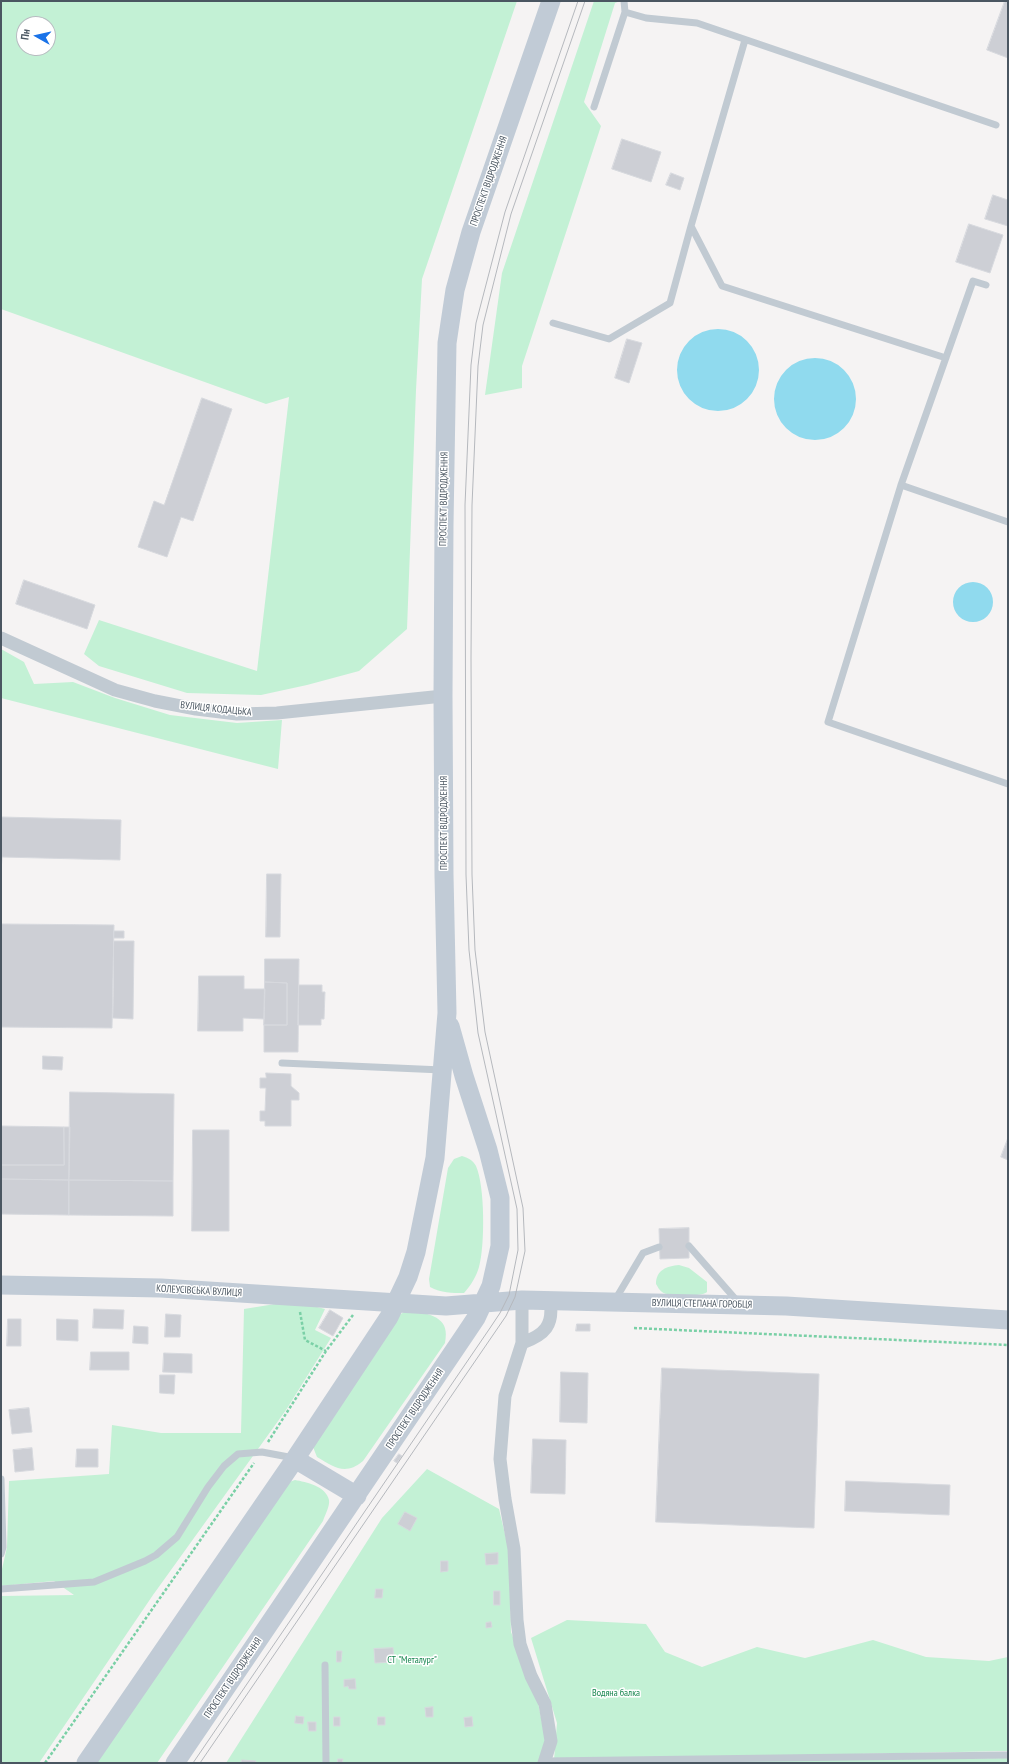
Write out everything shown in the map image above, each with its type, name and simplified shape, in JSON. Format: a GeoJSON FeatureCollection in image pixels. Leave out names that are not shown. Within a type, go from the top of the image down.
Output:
{"type":"FeatureCollection","features":[{"type":"Feature","properties":{"kind":"street","name":"ПРОСПЕКТ ВІДРОДЖЕННЯ"},"geometry":{"type":"LineString","coordinates":[[86,1763],[295,1459],[388,1317],[408,1277],[418,1244],[435,1158],[447,1013],[444,875],[443,696],[447,343],[455,290],[472,232],[551,1]]}},
{"type":"Feature","properties":{"kind":"street","name":"ВУЛИЦЯ КОДАЦЬКА"},"geometry":{"type":"LineString","coordinates":[[1,638],[115,690],[154,701],[196,709],[237,714],[278,713],[443,696]]}},
{"type":"Feature","properties":{"kind":"street","name":"ПРОСПЕКТ ВІДРОДЖЕННЯ"},"geometry":{"type":"LineString","coordinates":[[175,1763],[476,1318],[491,1286],[500,1246],[500,1198],[488,1150],[464,1076],[447,1013]]}},
{"type":"Feature","properties":{"kind":"street","name":"КОЛЕУСІВСЬКА ВУЛИЦЯ"},"geometry":{"type":"LineString","coordinates":[[1,1285],[161,1288],[396,1303]]}},
{"type":"Feature","properties":{"kind":"street","name":"ВУЛИЦЯ СТЕПАНА ГОРОБЦЯ"},"geometry":{"type":"LineString","coordinates":[[396,1303],[446,1306],[522,1300],[786,1306],[1008,1320]]}},
{"type":"Feature","properties":{"kind":"street"},"geometry":{"type":"LineString","coordinates":[[522,1300],[522,1343],[505,1396],[500,1459],[505,1499],[514,1549],[517,1620],[520,1644],[531,1676],[545,1704],[551,1742],[544,1762]]}},
{"type":"Feature","properties":{"kind":"street"},"geometry":{"type":"LineString","coordinates":[[522,1343],[537,1338],[544,1332],[549,1323],[552,1310],[550,1301]]}},
{"type":"Feature","properties":{"kind":"street"},"geometry":{"type":"LineString","coordinates":[[295,1459],[357,1496]]}},
{"type":"Feature","properties":{"kind":"lane"},"geometry":{"type":"LineString","coordinates":[[594,107],[625,12],[624,1]]}},
{"type":"Feature","properties":{"kind":"lane"},"geometry":{"type":"LineString","coordinates":[[625,12],[646,18],[697,23],[996,126]]}},
{"type":"Feature","properties":{"kind":"lane"},"geometry":{"type":"LineString","coordinates":[[553,322],[609,339],[670,303],[745,40]]}},
{"type":"Feature","properties":{"kind":"lane"},"geometry":{"type":"LineString","coordinates":[[691,226],[722,286],[946,358]]}},
{"type":"Feature","properties":{"kind":"lane"},"geometry":{"type":"LineString","coordinates":[[986,285],[973,281],[901,485],[828,722],[1008,784]]}},
{"type":"Feature","properties":{"kind":"lane"},"geometry":{"type":"LineString","coordinates":[[901,485],[1008,522]]}},
{"type":"Feature","properties":{"kind":"lane"},"geometry":{"type":"LineString","coordinates":[[282,1063],[442,1070]]}},
{"type":"Feature","properties":{"kind":"lane"},"geometry":{"type":"LineString","coordinates":[[689,1246],[740,1305]]}},
{"type":"Feature","properties":{"kind":"lane"},"geometry":{"type":"LineString","coordinates":[[613,1302],[643,1253],[659,1247]]}},
{"type":"Feature","properties":{"kind":"lane"},"geometry":{"type":"LineString","coordinates":[[1,1589],[94,1582],[145,1561],[156,1555],[177,1537],[208,1487],[224,1466],[238,1454],[262,1452],[295,1459]]}},
{"type":"Feature","properties":{"kind":"lane"},"geometry":{"type":"LineString","coordinates":[[1,1479],[3,1547],[1,1554]]}},
{"type":"Feature","properties":{"kind":"lane"},"geometry":{"type":"LineString","coordinates":[[325,1665],[326,1763]]}},
{"type":"Feature","properties":{"kind":"lane"},"geometry":{"type":"LineString","coordinates":[[544,1762],[1008,1756]]}},
{"type":"Feature","properties":{"kind":"path"},"geometry":{"type":"LineString","coordinates":[[297,1296],[305,1340],[326,1351]]}},
{"type":"Feature","properties":{"kind":"path"},"geometry":{"type":"LineString","coordinates":[[45,1763],[238,1484],[262,1452],[326,1351],[364,1300]]}},
{"type":"Feature","properties":{"kind":"path"},"geometry":{"type":"LineString","coordinates":[[634,1328],[1008,1344]]}},
{"type":"Feature","properties":{"kind":"green space"},"geometry":{"type":"Polygon","coordinates":[[[1,1],[517,1],[422,279],[416,390],[407,629],[359,671],[307,685],[261,695],[187,693],[99,666],[84,654],[99,620],[257,671],[289,397],[266,404],[1,309],[1,1]]]}},
{"type":"Feature","properties":{"kind":"green space"},"geometry":{"type":"Polygon","coordinates":[[[594,1],[620,1],[615,3],[584,102],[601,126],[522,366],[522,388],[485,395],[502,273],[594,1]]]}},
{"type":"Feature","properties":{"kind":"green space"},"geometry":{"type":"Polygon","coordinates":[[[1,649],[24,662],[34,684],[73,682],[115,698],[170,715],[237,723],[282,720],[278,769],[1,698],[1,649]]]}},
{"type":"Feature","properties":{"kind":"green space"},"geometry":{"type":"Polygon","coordinates":[[[462,1156],[473,1162],[479,1175],[483,1216],[481,1257],[476,1274],[464,1293],[442,1292],[430,1287],[429,1279],[448,1168],[454,1159],[462,1156]]]}},
{"type":"Feature","properties":{"kind":"green space"},"geometry":{"type":"Polygon","coordinates":[[[679,1265],[689,1268],[707,1282],[707,1292],[704,1294],[685,1296],[666,1294],[661,1291],[656,1284],[656,1279],[660,1272],[670,1266],[679,1265]]]}},
{"type":"Feature","properties":{"kind":"green space"},"geometry":{"type":"Polygon","coordinates":[[[294,1301],[325,1309],[315,1330],[331,1338],[286,1410],[153,1595],[39,1763],[1,1763],[1,1596],[74,1595],[54,1581],[1,1586],[2,1569],[7,1547],[9,1481],[109,1474],[112,1425],[161,1433],[241,1433],[244,1309],[294,1301]]]}},
{"type":"Feature","properties":{"kind":"green space"},"geometry":{"type":"Polygon","coordinates":[[[414,1310],[434,1316],[443,1323],[446,1335],[445,1343],[363,1461],[357,1466],[351,1468],[345,1469],[334,1467],[317,1457],[313,1447],[399,1315],[406,1311],[414,1310]]]}},
{"type":"Feature","properties":{"kind":"green space","name":"СТ \"Металург\""},"geometry":{"type":"Polygon","coordinates":[[[427,1469],[499,1509],[509,1551],[511,1632],[538,1702],[546,1744],[544,1763],[226,1763],[382,1518],[427,1469]]]}},
{"type":"Feature","properties":{"kind":"green space"},"geometry":{"type":"Polygon","coordinates":[[[295,1480],[320,1488],[327,1495],[329,1505],[323,1521],[157,1763],[94,1763],[286,1483],[295,1480]]]}},
{"type":"Feature","properties":{"kind":"green space","name":"Водяна балка"},"geometry":{"type":"Polygon","coordinates":[[[567,1620],[646,1624],[665,1652],[702,1667],[757,1647],[805,1658],[873,1640],[926,1657],[989,1661],[1008,1657],[1008,1751],[554,1760],[557,1723],[531,1638],[567,1620]]]}},
{"type":"Feature","properties":{"kind":"green space"},"geometry":{"type":"Polygon","coordinates":[[[1008,1758],[1008,1763],[544,1763],[1008,1758]]]}},
{"type":"Feature","properties":{"kind":"water"},"geometry":{"type":"Polygon","coordinates":[[[710,329],[726,329],[741,336],[752,347],[759,362],[759,378],[756,386],[747,399],[734,408],[726,411],[710,411],[695,404],[684,393],[677,378],[677,362],[684,347],[695,336],[710,329]]]}},
{"type":"Feature","properties":{"kind":"water"},"geometry":{"type":"Polygon","coordinates":[[[807,358],[823,358],[838,365],[849,376],[856,391],[856,407],[853,415],[844,428],[831,437],[823,440],[807,440],[792,433],[781,422],[774,407],[774,391],[781,376],[792,365],[807,358]]]}},
{"type":"Feature","properties":{"kind":"water"},"geometry":{"type":"Polygon","coordinates":[[[973,582],[981,584],[987,588],[991,594],[993,602],[991,610],[987,616],[981,620],[973,622],[965,620],[959,616],[955,610],[953,602],[955,594],[959,588],[965,584],[973,582]]]}},
{"type":"Feature","properties":{"kind":"building"},"geometry":{"type":"Polygon","coordinates":[[[1005,1],[1008,1],[1008,58],[987,50],[1005,1]]]}},
{"type":"Feature","properties":{"kind":"building"},"geometry":{"type":"Polygon","coordinates":[[[622,139],[661,152],[651,182],[612,169],[622,139]]]}},
{"type":"Feature","properties":{"kind":"building"},"geometry":{"type":"Polygon","coordinates":[[[671,173],[684,178],[680,190],[666,185],[671,173]]]}},
{"type":"Feature","properties":{"kind":"building"},"geometry":{"type":"Polygon","coordinates":[[[993,195],[1008,200],[1008,226],[985,219],[993,195]]]}},
{"type":"Feature","properties":{"kind":"building"},"geometry":{"type":"Polygon","coordinates":[[[969,224],[1003,235],[990,273],[956,262],[969,224]]]}},
{"type":"Feature","properties":{"kind":"building"},"geometry":{"type":"Polygon","coordinates":[[[627,339],[642,343],[629,383],[615,378],[627,339]]]}},
{"type":"Feature","properties":{"kind":"building"},"geometry":{"type":"Polygon","coordinates":[[[202,398],[232,409],[193,521],[181,517],[167,557],[138,547],[154,501],[164,505],[202,398]]]}},
{"type":"Feature","properties":{"kind":"building"},"geometry":{"type":"Polygon","coordinates":[[[24,580],[95,605],[87,629],[16,604],[24,580]]]}},
{"type":"Feature","properties":{"kind":"building"},"geometry":{"type":"Polygon","coordinates":[[[1,817],[121,820],[120,860],[2,857],[1,872],[1,817]]]}},
{"type":"Feature","properties":{"kind":"building"},"geometry":{"type":"Polygon","coordinates":[[[267,874],[281,874],[280,937],[266,937],[267,874]]]}},
{"type":"Feature","properties":{"kind":"building"},"geometry":{"type":"Polygon","coordinates":[[[1,924],[114,925],[112,1028],[1,1027],[1,924]]]}},
{"type":"Feature","properties":{"kind":"building"},"geometry":{"type":"Polygon","coordinates":[[[114,931],[124,931],[124,938],[114,938],[114,931]]]}},
{"type":"Feature","properties":{"kind":"building"},"geometry":{"type":"Polygon","coordinates":[[[114,941],[134,941],[133,1019],[113,1018],[114,941]]]}},
{"type":"Feature","properties":{"kind":"building"},"geometry":{"type":"Polygon","coordinates":[[[265,959],[299,959],[298,1052],[264,1052],[264,1025],[287,1025],[287,983],[265,982],[265,959]]]}},
{"type":"Feature","properties":{"kind":"building"},"geometry":{"type":"Polygon","coordinates":[[[199,976],[244,976],[244,989],[265,989],[264,1019],[243,1018],[243,1031],[198,1031],[199,976]]]}},
{"type":"Feature","properties":{"kind":"building"},"geometry":{"type":"Polygon","coordinates":[[[265,982],[287,983],[287,1025],[264,1025],[265,982]]]}},
{"type":"Feature","properties":{"kind":"building"},"geometry":{"type":"Polygon","coordinates":[[[299,985],[322,985],[322,992],[325,992],[324,1019],[321,1019],[321,1025],[298,1025],[299,985]]]}},
{"type":"Feature","properties":{"kind":"building"},"geometry":{"type":"Polygon","coordinates":[[[43,1056],[63,1057],[62,1070],[43,1069],[43,1056]]]}},
{"type":"Feature","properties":{"kind":"building"},"geometry":{"type":"Polygon","coordinates":[[[266,1073],[291,1074],[291,1086],[299,1093],[299,1100],[291,1100],[291,1126],[265,1126],[265,1121],[260,1121],[260,1111],[265,1111],[266,1088],[260,1088],[260,1078],[266,1078],[266,1073]]]}},
{"type":"Feature","properties":{"kind":"building"},"geometry":{"type":"Polygon","coordinates":[[[70,1092],[174,1094],[173,1181],[69,1180],[70,1092]]]}},
{"type":"Feature","properties":{"kind":"building"},"geometry":{"type":"Polygon","coordinates":[[[1,1126],[64,1127],[64,1165],[1,1165],[1,1126]]]}},
{"type":"Feature","properties":{"kind":"building"},"geometry":{"type":"Polygon","coordinates":[[[64,1127],[70,1127],[69,1180],[1,1179],[1,1165],[64,1165],[64,1127]]]}},
{"type":"Feature","properties":{"kind":"building"},"geometry":{"type":"Polygon","coordinates":[[[193,1130],[229,1130],[229,1231],[192,1231],[193,1130]]]}},
{"type":"Feature","properties":{"kind":"building"},"geometry":{"type":"Polygon","coordinates":[[[1008,1138],[1008,1160],[1001,1157],[1008,1138]]]}},
{"type":"Feature","properties":{"kind":"building"},"geometry":{"type":"Polygon","coordinates":[[[1,1179],[69,1180],[69,1215],[1,1214],[1,1179]]]}},
{"type":"Feature","properties":{"kind":"building"},"geometry":{"type":"Polygon","coordinates":[[[69,1180],[173,1181],[173,1216],[69,1215],[69,1180]]]}},
{"type":"Feature","properties":{"kind":"building"},"geometry":{"type":"Polygon","coordinates":[[[689,1228],[689,1258],[660,1259],[659,1229],[689,1228]]]}},
{"type":"Feature","properties":{"kind":"building"},"geometry":{"type":"Polygon","coordinates":[[[94,1309],[124,1310],[123,1329],[93,1328],[94,1309]]]}},
{"type":"Feature","properties":{"kind":"building"},"geometry":{"type":"Polygon","coordinates":[[[330,1310],[343,1318],[333,1336],[319,1328],[330,1310]]]}},
{"type":"Feature","properties":{"kind":"building"},"geometry":{"type":"Polygon","coordinates":[[[166,1314],[181,1315],[180,1337],[165,1337],[166,1314]]]}},
{"type":"Feature","properties":{"kind":"building"},"geometry":{"type":"Polygon","coordinates":[[[8,1319],[21,1319],[21,1346],[7,1346],[8,1319]]]}},
{"type":"Feature","properties":{"kind":"building"},"geometry":{"type":"Polygon","coordinates":[[[57,1319],[78,1320],[78,1341],[57,1340],[57,1319]]]}},
{"type":"Feature","properties":{"kind":"building"},"geometry":{"type":"Polygon","coordinates":[[[577,1324],[590,1324],[590,1331],[576,1331],[577,1324]]]}},
{"type":"Feature","properties":{"kind":"building"},"geometry":{"type":"Polygon","coordinates":[[[134,1326],[148,1327],[148,1344],[133,1343],[134,1326]]]}},
{"type":"Feature","properties":{"kind":"building"},"geometry":{"type":"Polygon","coordinates":[[[91,1352],[129,1352],[129,1370],[90,1370],[91,1352]]]}},
{"type":"Feature","properties":{"kind":"building"},"geometry":{"type":"Polygon","coordinates":[[[164,1353],[192,1354],[192,1373],[163,1372],[164,1353]]]}},
{"type":"Feature","properties":{"kind":"building"},"geometry":{"type":"Polygon","coordinates":[[[662,1368],[819,1374],[814,1528],[656,1522],[662,1368]]]}},
{"type":"Feature","properties":{"kind":"building"},"geometry":{"type":"Polygon","coordinates":[[[561,1372],[588,1373],[587,1423],[560,1422],[561,1372]]]}},
{"type":"Feature","properties":{"kind":"building"},"geometry":{"type":"Polygon","coordinates":[[[160,1375],[175,1375],[174,1394],[160,1393],[160,1375]]]}},
{"type":"Feature","properties":{"kind":"building"},"geometry":{"type":"Polygon","coordinates":[[[29,1408],[32,1432],[12,1434],[9,1410],[29,1408]]]}},
{"type":"Feature","properties":{"kind":"building"},"geometry":{"type":"Polygon","coordinates":[[[533,1439],[566,1440],[565,1494],[531,1493],[533,1439]]]}},
{"type":"Feature","properties":{"kind":"building"},"geometry":{"type":"Polygon","coordinates":[[[32,1448],[34,1470],[15,1472],[13,1450],[32,1448]]]}},
{"type":"Feature","properties":{"kind":"building"},"geometry":{"type":"Polygon","coordinates":[[[77,1449],[98,1449],[98,1467],[76,1467],[77,1449]]]}},
{"type":"Feature","properties":{"kind":"building"},"geometry":{"type":"Polygon","coordinates":[[[399,1454],[402,1456],[397,1463],[394,1461],[399,1454]]]}},
{"type":"Feature","properties":{"kind":"building"},"geometry":{"type":"Polygon","coordinates":[[[846,1481],[950,1485],[949,1515],[845,1511],[846,1481]]]}},
{"type":"Feature","properties":{"kind":"building"},"geometry":{"type":"Polygon","coordinates":[[[405,1512],[417,1518],[410,1531],[398,1524],[405,1512]]]}},
{"type":"Feature","properties":{"kind":"building"},"geometry":{"type":"Polygon","coordinates":[[[498,1553],[498,1564],[486,1565],[485,1554],[498,1553]]]}},
{"type":"Feature","properties":{"kind":"building"},"geometry":{"type":"Polygon","coordinates":[[[441,1561],[448,1561],[448,1571],[441,1572],[441,1561]]]}},
{"type":"Feature","properties":{"kind":"building"},"geometry":{"type":"Polygon","coordinates":[[[376,1589],[383,1589],[382,1598],[375,1598],[376,1589]]]}},
{"type":"Feature","properties":{"kind":"building"},"geometry":{"type":"Polygon","coordinates":[[[494,1591],[500,1591],[500,1605],[494,1605],[494,1591]]]}},
{"type":"Feature","properties":{"kind":"building"},"geometry":{"type":"Polygon","coordinates":[[[491,1622],[492,1627],[486,1628],[486,1623],[491,1622]]]}},
{"type":"Feature","properties":{"kind":"building"},"geometry":{"type":"Polygon","coordinates":[[[393,1648],[394,1662],[375,1663],[374,1649],[393,1648]]]}},
{"type":"Feature","properties":{"kind":"building"},"geometry":{"type":"Polygon","coordinates":[[[337,1651],[342,1651],[341,1662],[337,1662],[337,1651]]]}},
{"type":"Feature","properties":{"kind":"building"},"geometry":{"type":"Polygon","coordinates":[[[355,1679],[356,1689],[349,1689],[348,1686],[344,1687],[344,1680],[355,1679]]]}},
{"type":"Feature","properties":{"kind":"building"},"geometry":{"type":"Polygon","coordinates":[[[433,1707],[433,1717],[426,1717],[425,1708],[433,1707]]]}},
{"type":"Feature","properties":{"kind":"building"},"geometry":{"type":"Polygon","coordinates":[[[296,1716],[304,1717],[303,1724],[295,1723],[296,1716]]]}},
{"type":"Feature","properties":{"kind":"building"},"geometry":{"type":"Polygon","coordinates":[[[334,1717],[340,1717],[340,1726],[334,1726],[334,1717]]]}},
{"type":"Feature","properties":{"kind":"building"},"geometry":{"type":"Polygon","coordinates":[[[378,1717],[385,1717],[385,1725],[378,1725],[378,1717]]]}},
{"type":"Feature","properties":{"kind":"building"},"geometry":{"type":"Polygon","coordinates":[[[472,1717],[473,1726],[465,1727],[464,1718],[472,1717]]]}},
{"type":"Feature","properties":{"kind":"building"},"geometry":{"type":"Polygon","coordinates":[[[308,1722],[316,1722],[316,1731],[309,1731],[308,1722]]]}},
{"type":"Feature","properties":{"kind":"building"},"geometry":{"type":"Polygon","coordinates":[[[338,1759],[343,1759],[342,1763],[338,1763],[338,1759]]]}},
{"type":"Feature","properties":{"kind":"building"},"geometry":{"type":"Polygon","coordinates":[[[242,1760],[256,1761],[255,1763],[241,1763],[242,1760]]]}},
{"type":"Feature","properties":{"kind":"tram line"},"geometry":{"type":"LineString","coordinates":[[193,1763],[490,1328],[509,1295],[518,1250],[517,1209],[478,1033],[469,950],[466,875],[465,505],[471,365],[476,323],[505,212],[578,1]]}},
{"type":"Feature","properties":{"kind":"tram line"},"geometry":{"type":"LineString","coordinates":[[200,1763],[506,1316],[515,1297],[525,1251],[523,1208],[485,1032],[475,950],[472,875],[472,505],[478,366],[483,325],[511,214],[585,1]]}}]}
